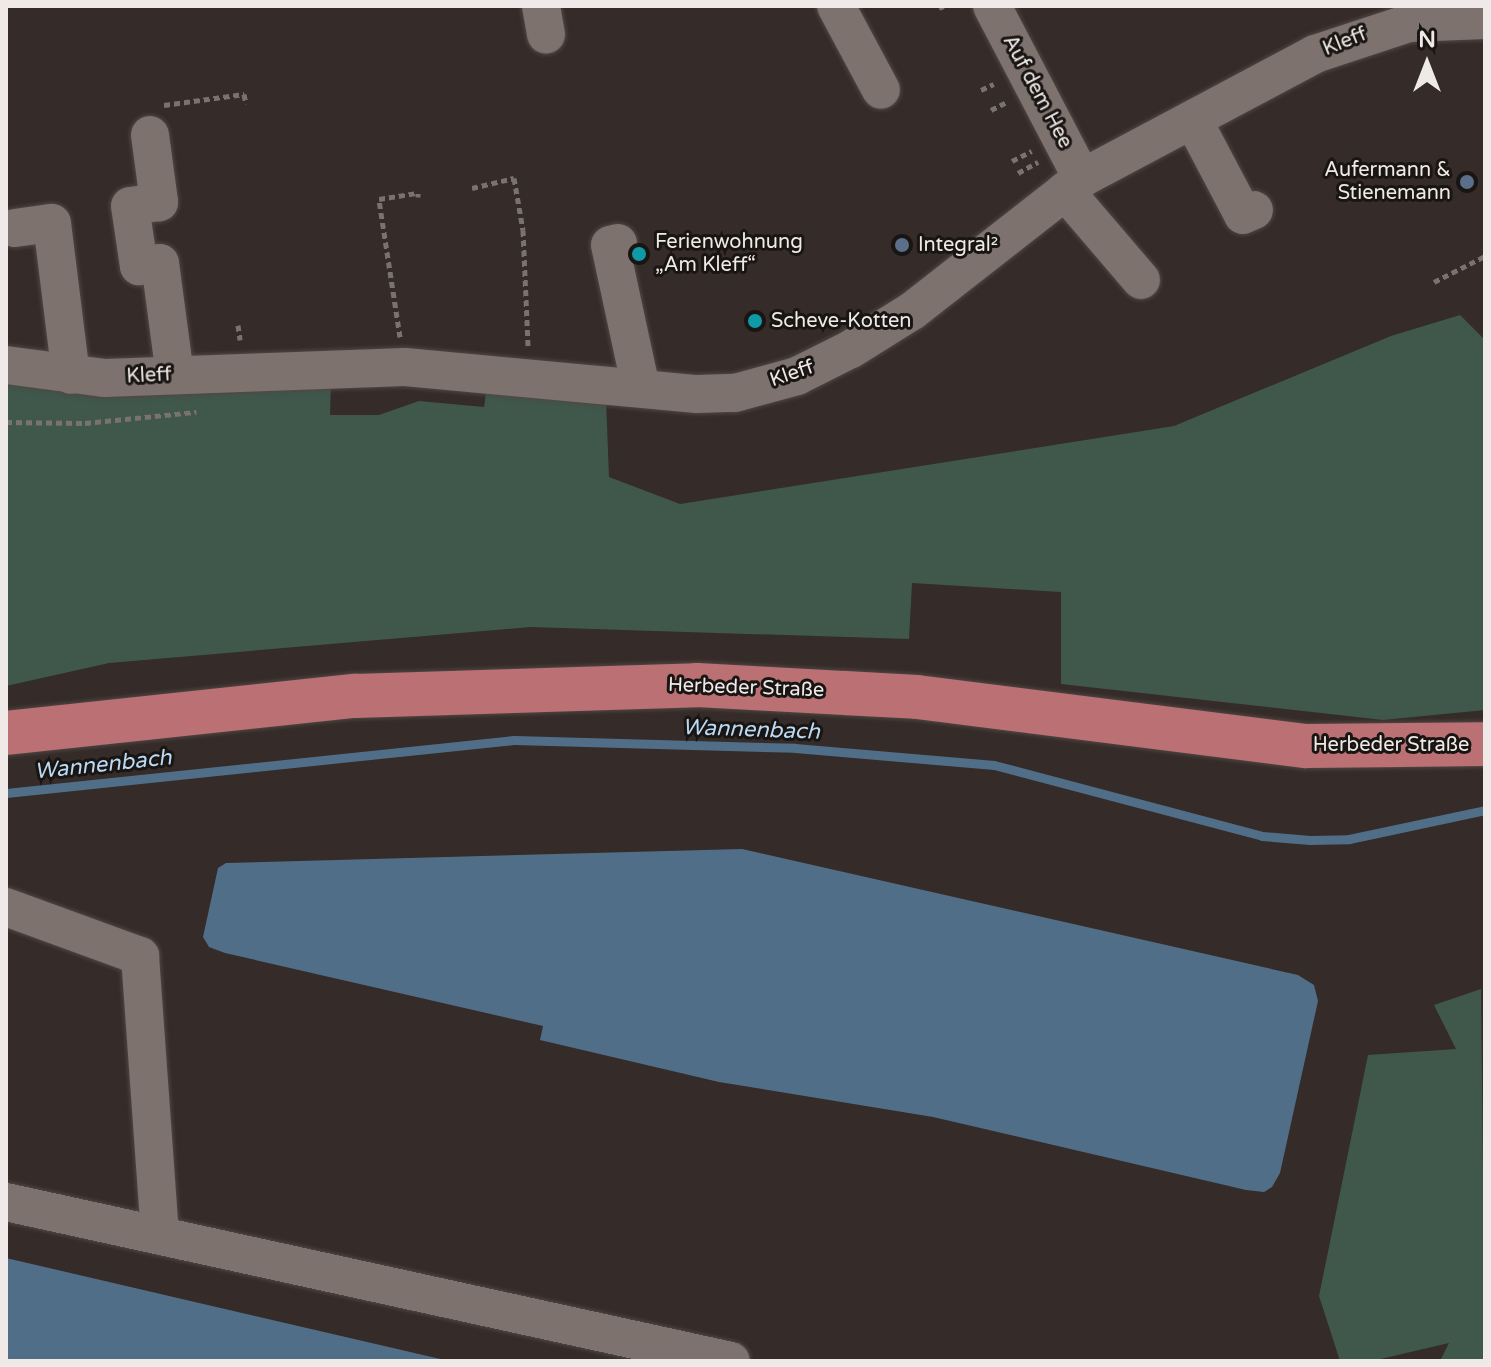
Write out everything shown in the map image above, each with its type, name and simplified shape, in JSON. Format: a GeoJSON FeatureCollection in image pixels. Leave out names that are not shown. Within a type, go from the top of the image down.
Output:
{"type":"FeatureCollection","features":[{"type":"Feature","properties":{"kind":"main road","name":"Herbeder Straße"},"geometry":{"type":"LineString","coordinates":[[6,733],[355,696],[697,685],[917,697],[1306,746],[1485,744]]}},
{"type":"Feature","properties":{"kind":"street"},"geometry":{"type":"LineString","coordinates":[[836,6],[881,90]]}},
{"type":"Feature","properties":{"kind":"street","name":"Auf dem Hee"},"geometry":{"type":"LineString","coordinates":[[992,6],[1073,185],[1141,280]]}},
{"type":"Feature","properties":{"kind":"street","name":"Kleff"},"geometry":{"type":"LineString","coordinates":[[6,365],[71,375],[175,375],[405,367],[735,393],[797,376],[912,311],[1073,185],[1315,54],[1372,31],[1409,23],[1485,20]]}},
{"type":"Feature","properties":{"kind":"street"},"geometry":{"type":"LineString","coordinates":[[1193,120],[1243,215],[1254,210]]}},
{"type":"Feature","properties":{"kind":"street"},"geometry":{"type":"LineString","coordinates":[[150,135],[159,202],[130,206],[139,266],[160,263],[175,375]]}},
{"type":"Feature","properties":{"kind":"street"},"geometry":{"type":"LineString","coordinates":[[15,228],[52,223],[71,375]]}},
{"type":"Feature","properties":{"kind":"street"},"geometry":{"type":"LineString","coordinates":[[618,243],[610,245],[641,388]]}},
{"type":"Feature","properties":{"kind":"street"},"geometry":{"type":"LineString","coordinates":[[6,907],[140,956],[160,1235]]}},
{"type":"Feature","properties":{"kind":"street"},"geometry":{"type":"LineString","coordinates":[[6,1202],[731,1361]]}},
{"type":"Feature","properties":{"kind":"path"},"geometry":{"type":"LineString","coordinates":[[150,135],[157,134],[153,106],[244,94],[246,104]]}},
{"type":"Feature","properties":{"kind":"path"},"geometry":{"type":"LineString","coordinates":[[215,98],[216,108]]}},
{"type":"Feature","properties":{"kind":"path"},"geometry":{"type":"LineString","coordinates":[[186,102],[187,113]]}},
{"type":"Feature","properties":{"kind":"path"},"geometry":{"type":"LineString","coordinates":[[472,188],[472,184],[514,178],[523,230],[529,375]]}},
{"type":"Feature","properties":{"kind":"path"},"geometry":{"type":"LineString","coordinates":[[405,367],[379,199],[418,193],[418,197]]}},
{"type":"Feature","properties":{"kind":"path"},"geometry":{"type":"LineString","coordinates":[[1434,282],[1485,256]]}},
{"type":"Feature","properties":{"kind":"green space"},"geometry":{"type":"Polygon","coordinates":[[[1460,315],[1485,340],[1485,710],[1383,720],[1061,684],[1061,592],[912,583],[909,639],[530,627],[109,663],[6,686],[6,378],[331,380],[330,415],[379,415],[419,401],[484,407],[487,386],[606,399],[609,477],[680,504],[1174,426],[1391,336],[1460,315]]]}},
{"type":"Feature","properties":{"kind":"green space"},"geometry":{"type":"Polygon","coordinates":[[[1481,989],[1485,1361],[1440,1361],[1449,1343],[1372,1361],[1340,1361],[1319,1296],[1368,1055],[1456,1049],[1434,1005],[1481,989]]]}},
{"type":"Feature","properties":{"kind":"water"},"geometry":{"type":"Polygon","coordinates":[[[742,849],[1298,975],[1314,985],[1318,1001],[1280,1173],[1272,1187],[1264,1192],[1246,1190],[933,1117],[719,1082],[540,1040],[543,1026],[225,953],[209,947],[203,937],[218,868],[226,863],[742,849]]]}},
{"type":"Feature","properties":{"kind":"water"},"geometry":{"type":"Polygon","coordinates":[[[6,1258],[449,1361],[6,1361],[6,1258]]]}},
{"type":"Feature","properties":{"kind":"waterway","name":"Wannenbach"},"geometry":{"type":"LineString","coordinates":[[6,793],[514,740],[795,748],[994,765],[1262,836],[1310,840],[1349,839],[1485,810]]}},
{"type":"Feature","properties":{"kind":"place","name":"Aufermann & Stienemann"},"geometry":{"type":"Point","coordinates":[1467,182]}},
{"type":"Feature","properties":{"kind":"place","name":"Integral²"},"geometry":{"type":"Point","coordinates":[902,245]}},
{"type":"Feature","properties":{"kind":"place","name":"Ferienwohnung „Am Kleff“"},"geometry":{"type":"Point","coordinates":[639,254]}},
{"type":"Feature","properties":{"kind":"place","name":"Scheve-Kotten"},"geometry":{"type":"Point","coordinates":[755,321]}}]}
